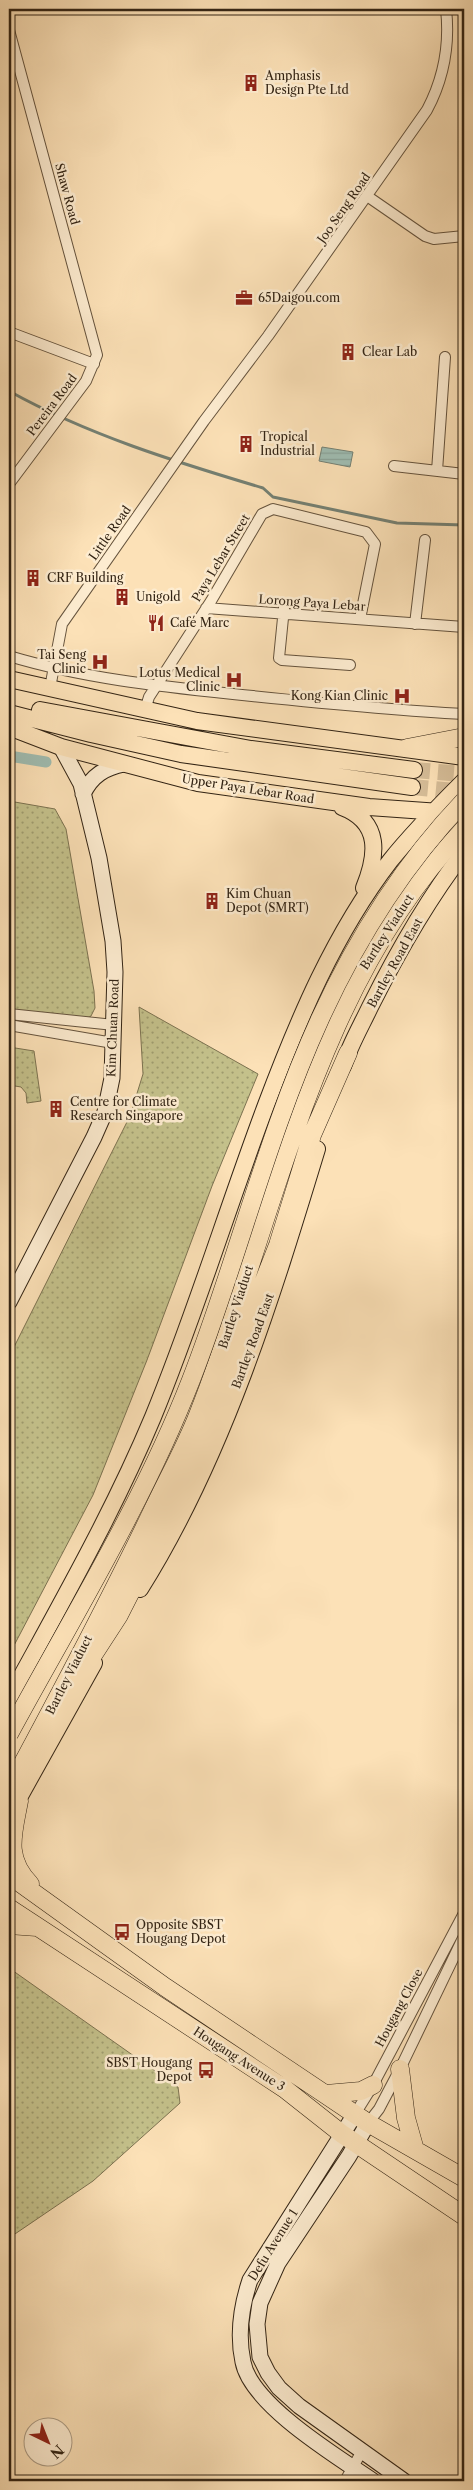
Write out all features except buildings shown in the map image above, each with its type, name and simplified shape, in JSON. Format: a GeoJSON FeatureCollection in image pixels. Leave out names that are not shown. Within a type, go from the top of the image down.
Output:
{"type":"FeatureCollection","features":[{"type":"Feature","properties":{"kind":"highway"},"geometry":{"type":"LineString","coordinates":[[408,748],[464,737]]}},
{"type":"Feature","properties":{"kind":"highway","name":"Bartley Viaduct"},"geometry":{"type":"LineString","coordinates":[[9,1734],[147,1480],[179,1409],[206,1338],[291,1091],[327,1004],[354,952],[392,892],[436,833],[464,801]]}},
{"type":"Feature","properties":{"kind":"highway","name":"Bartley Viaduct"},"geometry":{"type":"LineString","coordinates":[[56,1909],[18,1872],[11,1847],[14,1795],[52,1709],[135,1548],[196,1420],[216,1367],[286,1157],[320,1065],[359,976],[405,901],[464,829]]}},
{"type":"Feature","properties":{"kind":"highway"},"geometry":{"type":"LineString","coordinates":[[52,1709],[78,1678],[119,1615],[181,1493],[278,1245],[312,1135],[348,1053]]}},
{"type":"Feature","properties":{"kind":"highway","name":"Hougang Avenue 3"},"geometry":{"type":"LineString","coordinates":[[9,1876],[165,1987],[362,2118],[464,2178]]}},
{"type":"Feature","properties":{"kind":"highway","name":"Hougang Avenue 3"},"geometry":{"type":"LineString","coordinates":[[9,1908],[285,2089],[349,2138],[464,2216]]}},
{"type":"Feature","properties":{"kind":"highway"},"geometry":{"type":"LineString","coordinates":[[9,1925],[37,1928]]}},
{"type":"Feature","properties":{"kind":"highway"},"geometry":{"type":"LineString","coordinates":[[400,2069],[406,2118],[416,2150]]}},
{"type":"Feature","properties":{"kind":"highway"},"geometry":{"type":"LineString","coordinates":[[326,2094],[361,2091],[373,2086]]}},
{"type":"Feature","properties":{"kind":"main road"},"geometry":{"type":"LineString","coordinates":[[9,679],[145,710],[215,723],[464,757]]}},
{"type":"Feature","properties":{"kind":"main road"},"geometry":{"type":"LineString","coordinates":[[9,702],[49,712],[251,749],[414,770]]}},
{"type":"Feature","properties":{"kind":"main road","name":"Upper Paya Lebar Road"},"geometry":{"type":"LineString","coordinates":[[9,712],[91,734],[181,754],[412,787]]}},
{"type":"Feature","properties":{"kind":"main road","name":"Upper Paya Lebar Road"},"geometry":{"type":"LineString","coordinates":[[9,727],[61,747],[198,783],[318,800],[433,812],[464,813]]}},
{"type":"Feature","properties":{"kind":"main road","name":"Kim Chuan Road"},"geometry":{"type":"LineString","coordinates":[[9,1302],[90,1145],[105,1112],[112,1078],[114,1025],[113,941],[99,858],[84,794],[76,772],[61,747]]}},
{"type":"Feature","properties":{"kind":"main road"},"geometry":{"type":"LineString","coordinates":[[84,794],[88,784],[100,772],[124,764]]}},
{"type":"Feature","properties":{"kind":"main road"},"geometry":{"type":"LineString","coordinates":[[9,1699],[124,1482],[152,1418],[187,1328],[290,1042],[308,998],[351,921],[390,861],[464,780]]}},
{"type":"Feature","properties":{"kind":"main road"},"geometry":{"type":"LineString","coordinates":[[318,800],[342,806],[361,817],[374,841],[375,852],[370,873],[351,921]]}},
{"type":"Feature","properties":{"kind":"main road","name":"Bartley Road East"},"geometry":{"type":"LineString","coordinates":[[9,1816],[14,1795],[155,1565],[214,1445],[260,1323],[348,1053],[397,956],[446,876],[464,852]]}},
{"type":"Feature","properties":{"kind":"main road"},"geometry":{"type":"LineString","coordinates":[[446,876],[464,861]]}},
{"type":"Feature","properties":{"kind":"main road","name":"Defu Avenue 1"},"geometry":{"type":"LineString","coordinates":[[362,2118],[250,2280],[243,2300],[239,2324],[243,2364],[265,2400],[286,2419],[373,2481]]}},
{"type":"Feature","properties":{"kind":"main road","name":"Defu Avenue 1"},"geometry":{"type":"LineString","coordinates":[[349,2138],[278,2263],[260,2303],[257,2324],[260,2357],[268,2373],[279,2388],[299,2406],[404,2481]]}},
{"type":"Feature","properties":{"kind":"street","name":"Joo Seng Road"},"geometry":{"type":"LineString","coordinates":[[217,404],[421,120],[433,99],[445,60],[448,27],[446,9]]}},
{"type":"Feature","properties":{"kind":"street","name":"Shaw Road"},"geometry":{"type":"LineString","coordinates":[[9,30],[10,46],[95,345],[97,355],[94,364]]}},
{"type":"Feature","properties":{"kind":"street"},"geometry":{"type":"LineString","coordinates":[[368,196],[425,236],[434,239],[464,236]]}},
{"type":"Feature","properties":{"kind":"street"},"geometry":{"type":"LineString","coordinates":[[9,332],[94,364]]}},
{"type":"Feature","properties":{"kind":"street"},"geometry":{"type":"LineString","coordinates":[[437,471],[445,357]]}},
{"type":"Feature","properties":{"kind":"street","name":"Pereira Road"},"geometry":{"type":"LineString","coordinates":[[9,484],[86,381],[94,364]]}},
{"type":"Feature","properties":{"kind":"street","name":"Little Road"},"geometry":{"type":"LineString","coordinates":[[50,688],[62,624],[217,404]]}},
{"type":"Feature","properties":{"kind":"street"},"geometry":{"type":"LineString","coordinates":[[394,466],[464,474]]}},
{"type":"Feature","properties":{"kind":"street","name":"Paya Lebar Street"},"geometry":{"type":"LineString","coordinates":[[145,710],[149,697],[206,608],[262,514],[273,509],[366,532],[372,538],[375,544],[360,620]]}},
{"type":"Feature","properties":{"kind":"street"},"geometry":{"type":"LineString","coordinates":[[415,624],[425,540]]}},
{"type":"Feature","properties":{"kind":"street","name":"Lorong Paya Lebar"},"geometry":{"type":"LineString","coordinates":[[206,608],[284,610],[360,620],[464,627]]}},
{"type":"Feature","properties":{"kind":"street"},"geometry":{"type":"LineString","coordinates":[[284,610],[279,654],[282,660],[350,665]]}},
{"type":"Feature","properties":{"kind":"street"},"geometry":{"type":"LineString","coordinates":[[9,656],[53,669],[157,686],[352,706],[464,714]]}},
{"type":"Feature","properties":{"kind":"street"},"geometry":{"type":"LineString","coordinates":[[9,1014],[114,1025]]}},
{"type":"Feature","properties":{"kind":"street"},"geometry":{"type":"LineString","coordinates":[[9,1024],[113,1042]]}},
{"type":"Feature","properties":{"kind":"street","name":"Hougang Close"},"geometry":{"type":"LineString","coordinates":[[362,2118],[373,2086],[464,1913]]}},
{"type":"Feature","properties":{"kind":"street","name":"Hougang Close"},"geometry":{"type":"LineString","coordinates":[[362,2118],[379,2109],[464,1936]]}},
{"type":"Feature","properties":{"kind":"street"},"geometry":{"type":"LineString","coordinates":[[345,2481],[362,2451]]}},
{"type":"Feature","properties":{"kind":"shaded area"},"geometry":{"type":"Polygon","coordinates":[[[9,801],[55,809],[66,829],[94,991],[95,1008],[91,1016],[78,1023],[9,1011],[9,801]]]}},
{"type":"Feature","properties":{"kind":"shaded area"},"geometry":{"type":"Polygon","coordinates":[[[139,1007],[258,1074],[212,1186],[147,1360],[93,1495],[9,1655],[9,1357],[130,1116],[143,1074],[139,1007]]]}},
{"type":"Feature","properties":{"kind":"shaded area"},"geometry":{"type":"Polygon","coordinates":[[[9,1047],[34,1051],[41,1101],[27,1103],[26,1093],[21,1087],[9,1085],[9,1047]]]}},
{"type":"Feature","properties":{"kind":"shaded area"},"geometry":{"type":"Polygon","coordinates":[[[9,1968],[178,2087],[180,2103],[93,2181],[9,2238],[9,1968]]]}},
{"type":"Feature","properties":{"kind":"water"},"geometry":{"type":"Polygon","coordinates":[[[322,447],[353,452],[350,467],[319,461],[322,447]]]}},
{"type":"Feature","properties":{"kind":"waterway"},"geometry":{"type":"LineString","coordinates":[[9,391],[39,407],[101,434],[165,457],[263,488],[273,497],[397,523],[464,525]]}},
{"type":"Feature","properties":{"kind":"waterway"},"geometry":{"type":"LineString","coordinates":[[9,756],[46,762]]}},
{"type":"Feature","properties":{"kind":"tunnel"},"geometry":{"type":"LineString","coordinates":[[414,770],[464,774]]}},
{"type":"Feature","properties":{"kind":"tunnel"},"geometry":{"type":"LineString","coordinates":[[412,787],[464,792]]}},
{"type":"Feature","properties":{"kind":"place","name":"Amphasis Design Pte Ltd"},"geometry":{"type":"Point","coordinates":[251,83]}},
{"type":"Feature","properties":{"kind":"place","name":"65Daigou.com"},"geometry":{"type":"Point","coordinates":[244,298]}},
{"type":"Feature","properties":{"kind":"place","name":"Clear Lab"},"geometry":{"type":"Point","coordinates":[348,352]}},
{"type":"Feature","properties":{"kind":"place","name":"Tropical Industrial"},"geometry":{"type":"Point","coordinates":[246,444]}},
{"type":"Feature","properties":{"kind":"place","name":"CRF Building"},"geometry":{"type":"Point","coordinates":[33,578]}},
{"type":"Feature","properties":{"kind":"place","name":"Unigold"},"geometry":{"type":"Point","coordinates":[122,597]}},
{"type":"Feature","properties":{"kind":"place","name":"Café Marc"},"geometry":{"type":"Point","coordinates":[156,623]}},
{"type":"Feature","properties":{"kind":"place","name":"Tai Seng Clinic"},"geometry":{"type":"Point","coordinates":[100,662]}},
{"type":"Feature","properties":{"kind":"place","name":"Lotus Medical Clinic"},"geometry":{"type":"Point","coordinates":[234,680]}},
{"type":"Feature","properties":{"kind":"place","name":"Kong Kian Clinic"},"geometry":{"type":"Point","coordinates":[402,696]}},
{"type":"Feature","properties":{"kind":"place","name":"Kim Chuan Depot (SMRT)"},"geometry":{"type":"Point","coordinates":[212,901]}},
{"type":"Feature","properties":{"kind":"place","name":"Centre for Climate Research Singapore"},"geometry":{"type":"Point","coordinates":[56,1109]}},
{"type":"Feature","properties":{"kind":"place","name":"Opposite SBST Hougang Depot"},"geometry":{"type":"Point","coordinates":[122,1932]}},
{"type":"Feature","properties":{"kind":"place","name":"SBST Hougang Depot"},"geometry":{"type":"Point","coordinates":[206,2070]}}]}
